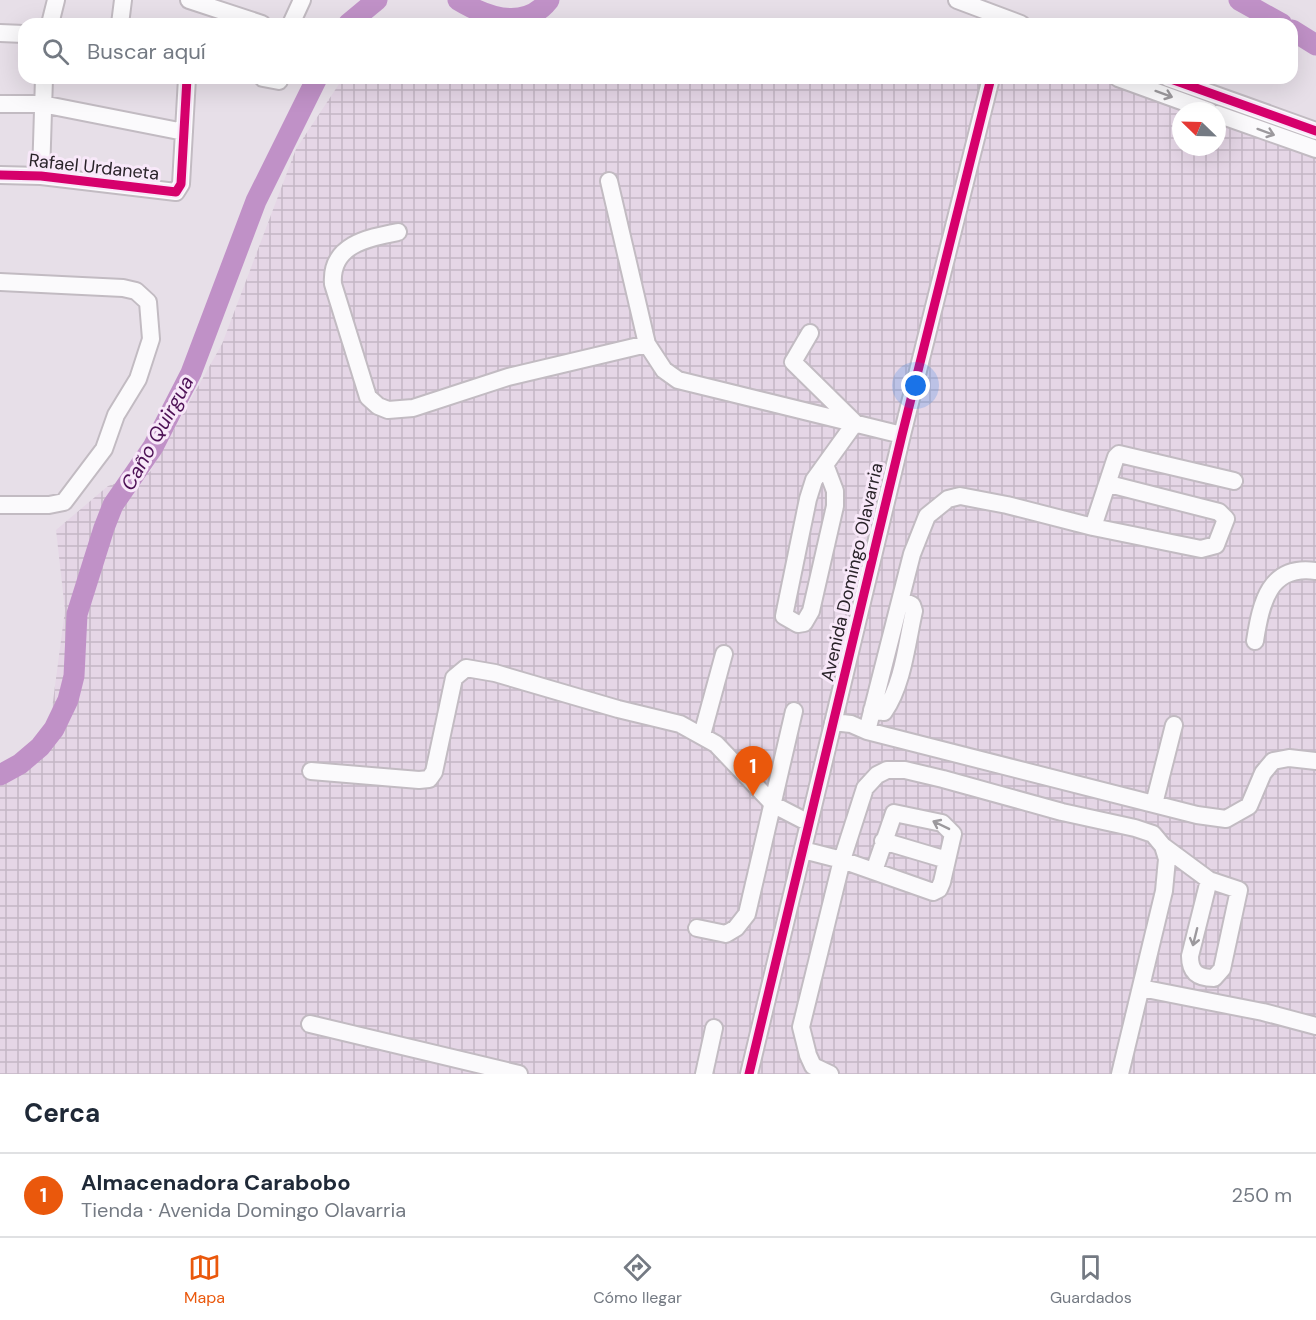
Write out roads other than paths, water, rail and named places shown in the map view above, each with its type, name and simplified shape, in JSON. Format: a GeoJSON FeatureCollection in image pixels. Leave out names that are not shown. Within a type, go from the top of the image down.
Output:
{"type":"FeatureCollection","features":[{"type":"Feature","properties":{"kind":"street"},"geometry":{"type":"LineString","coordinates":[[52,18],[56,0]]}},
{"type":"Feature","properties":{"kind":"street"},"geometry":{"type":"LineString","coordinates":[[121,18],[123,0]]}},
{"type":"Feature","properties":{"kind":"street"},"geometry":{"type":"LineString","coordinates":[[189,0],[244,18]]}},
{"type":"Feature","properties":{"kind":"street"},"geometry":{"type":"LineString","coordinates":[[294,18],[302,0]]}},
{"type":"Feature","properties":{"kind":"street"},"geometry":{"type":"LineString","coordinates":[[957,0],[1002,18]]}},
{"type":"Feature","properties":{"kind":"street"},"geometry":{"type":"LineString","coordinates":[[0,33],[18,34]]}},
{"type":"Feature","properties":{"kind":"street"},"geometry":{"type":"LineString","coordinates":[[40,176],[44,84]]}},
{"type":"Feature","properties":{"kind":"street","name":"Rafael Urdaneta"},"geometry":{"type":"LineString","coordinates":[[0,175],[40,176],[176,192],[181,184],[188,84]]}},
{"type":"Feature","properties":{"kind":"street","name":"Avenida Domingo Olavarria"},"geometry":{"type":"LineString","coordinates":[[749,1074],[902,435],[990,84]]}},
{"type":"Feature","properties":{"kind":"street"},"geometry":{"type":"LineString","coordinates":[[1135,84],[1184,102]]}},
{"type":"Feature","properties":{"kind":"street"},"geometry":{"type":"LineString","coordinates":[[1185,84],[1316,131]]}},
{"type":"Feature","properties":{"kind":"street"},"geometry":{"type":"LineString","coordinates":[[0,104],[42,104],[184,132]]}},
{"type":"Feature","properties":{"kind":"street"},"geometry":{"type":"LineString","coordinates":[[1226,117],[1316,149]]}},
{"type":"Feature","properties":{"kind":"street"},"geometry":{"type":"LineString","coordinates":[[609,181],[647,344],[664,370],[678,380],[902,435]]}},
{"type":"Feature","properties":{"kind":"street"},"geometry":{"type":"LineString","coordinates":[[399,232],[381,235],[348,248],[338,256],[332,273],[333,284],[368,397],[378,406],[388,410],[413,408],[508,378],[647,344]]}},
{"type":"Feature","properties":{"kind":"street"},"geometry":{"type":"LineString","coordinates":[[0,282],[123,288],[135,291],[148,302],[151,339],[138,379],[116,415],[104,449],[64,502],[49,505],[0,505]]}},
{"type":"Feature","properties":{"kind":"street"},"geometry":{"type":"LineString","coordinates":[[810,333],[793,362],[855,423]]}},
{"type":"Feature","properties":{"kind":"street"},"geometry":{"type":"LineString","coordinates":[[826,466],[835,491],[835,506],[811,611],[804,623],[798,624],[784,616],[808,499],[814,480],[855,423]]}},
{"type":"Feature","properties":{"kind":"street"},"geometry":{"type":"LineString","coordinates":[[1093,527],[1116,457],[1122,454],[1234,481]]}},
{"type":"Feature","properties":{"kind":"street"},"geometry":{"type":"LineString","coordinates":[[867,731],[872,710],[884,712],[894,693],[914,611],[912,605],[901,600],[912,554],[927,516],[948,499],[960,496],[1007,505],[1093,527],[1201,549],[1216,545],[1221,537],[1226,519],[1219,512],[1109,484]]}},
{"type":"Feature","properties":{"kind":"street"},"geometry":{"type":"LineString","coordinates":[[1255,641],[1269,590],[1279,577],[1295,569],[1316,572]]}},
{"type":"Feature","properties":{"kind":"street"},"geometry":{"type":"LineString","coordinates":[[702,735],[724,654]]}},
{"type":"Feature","properties":{"kind":"street"},"geometry":{"type":"LineString","coordinates":[[310,771],[429,779],[434,772],[454,678],[465,668],[495,673],[618,709],[680,724],[702,735],[729,756],[774,805],[809,823]]}},
{"type":"Feature","properties":{"kind":"street"},"geometry":{"type":"LineString","coordinates":[[697,928],[726,934],[736,928],[747,914],[794,711]]}},
{"type":"Feature","properties":{"kind":"street"},"geometry":{"type":"LineString","coordinates":[[833,722],[851,724],[867,731],[1154,804],[1226,819],[1249,806],[1263,773],[1273,761],[1289,758],[1316,761]]}},
{"type":"Feature","properties":{"kind":"street"},"geometry":{"type":"LineString","coordinates":[[1154,804],[1174,725]]}},
{"type":"Feature","properties":{"kind":"street"},"geometry":{"type":"LineString","coordinates":[[830,1074],[813,1066],[808,1056],[801,1027],[842,860],[865,788],[877,775],[887,770],[905,770],[1153,834],[1163,846],[1209,880],[1239,890],[1222,969],[1214,978],[1204,978],[1196,974],[1190,966],[1190,956],[1209,880]]}},
{"type":"Feature","properties":{"kind":"street"},"geometry":{"type":"LineString","coordinates":[[803,850],[842,860],[933,892],[939,889],[942,882],[953,834],[942,823],[894,813],[874,871]]}},
{"type":"Feature","properties":{"kind":"street"},"geometry":{"type":"LineString","coordinates":[[883,841],[947,860]]}},
{"type":"Feature","properties":{"kind":"street"},"geometry":{"type":"LineString","coordinates":[[1120,1074],[1164,891],[1167,859],[1163,846]]}},
{"type":"Feature","properties":{"kind":"street"},"geometry":{"type":"LineString","coordinates":[[1141,988],[1263,1012],[1316,1026]]}},
{"type":"Feature","properties":{"kind":"street"},"geometry":{"type":"LineString","coordinates":[[310,1024],[510,1073]]}},
{"type":"Feature","properties":{"kind":"street"},"geometry":{"type":"LineString","coordinates":[[704,1074],[714,1028]]}},
{"type":"Feature","properties":{"kind":"waterway","name":"Caño Quirgua"},"geometry":{"type":"LineString","coordinates":[[355,18],[377,0]]}},
{"type":"Feature","properties":{"kind":"waterway","name":"Caño Quirgua"},"geometry":{"type":"LineString","coordinates":[[458,0],[481,12],[505,18],[529,15],[539,10],[549,0]]}},
{"type":"Feature","properties":{"kind":"waterway","name":"Caño Quirgua"},"geometry":{"type":"LineString","coordinates":[[1239,0],[1271,18]]}},
{"type":"Feature","properties":{"kind":"waterway","name":"Caño Quirgua"},"geometry":{"type":"LineString","coordinates":[[1298,34],[1316,45]]}},
{"type":"Feature","properties":{"kind":"waterway","name":"Caño Quirgua"},"geometry":{"type":"LineString","coordinates":[[0,775],[20,764],[40,747],[54,729],[68,700],[74,676],[77,614],[113,505],[153,447],[191,373],[256,201],[314,84]]}},
{"type":"Feature","properties":{"kind":"place","name":"Almacenadora Carabobo"},"geometry":{"type":"Point","coordinates":[753,796]}}]}
